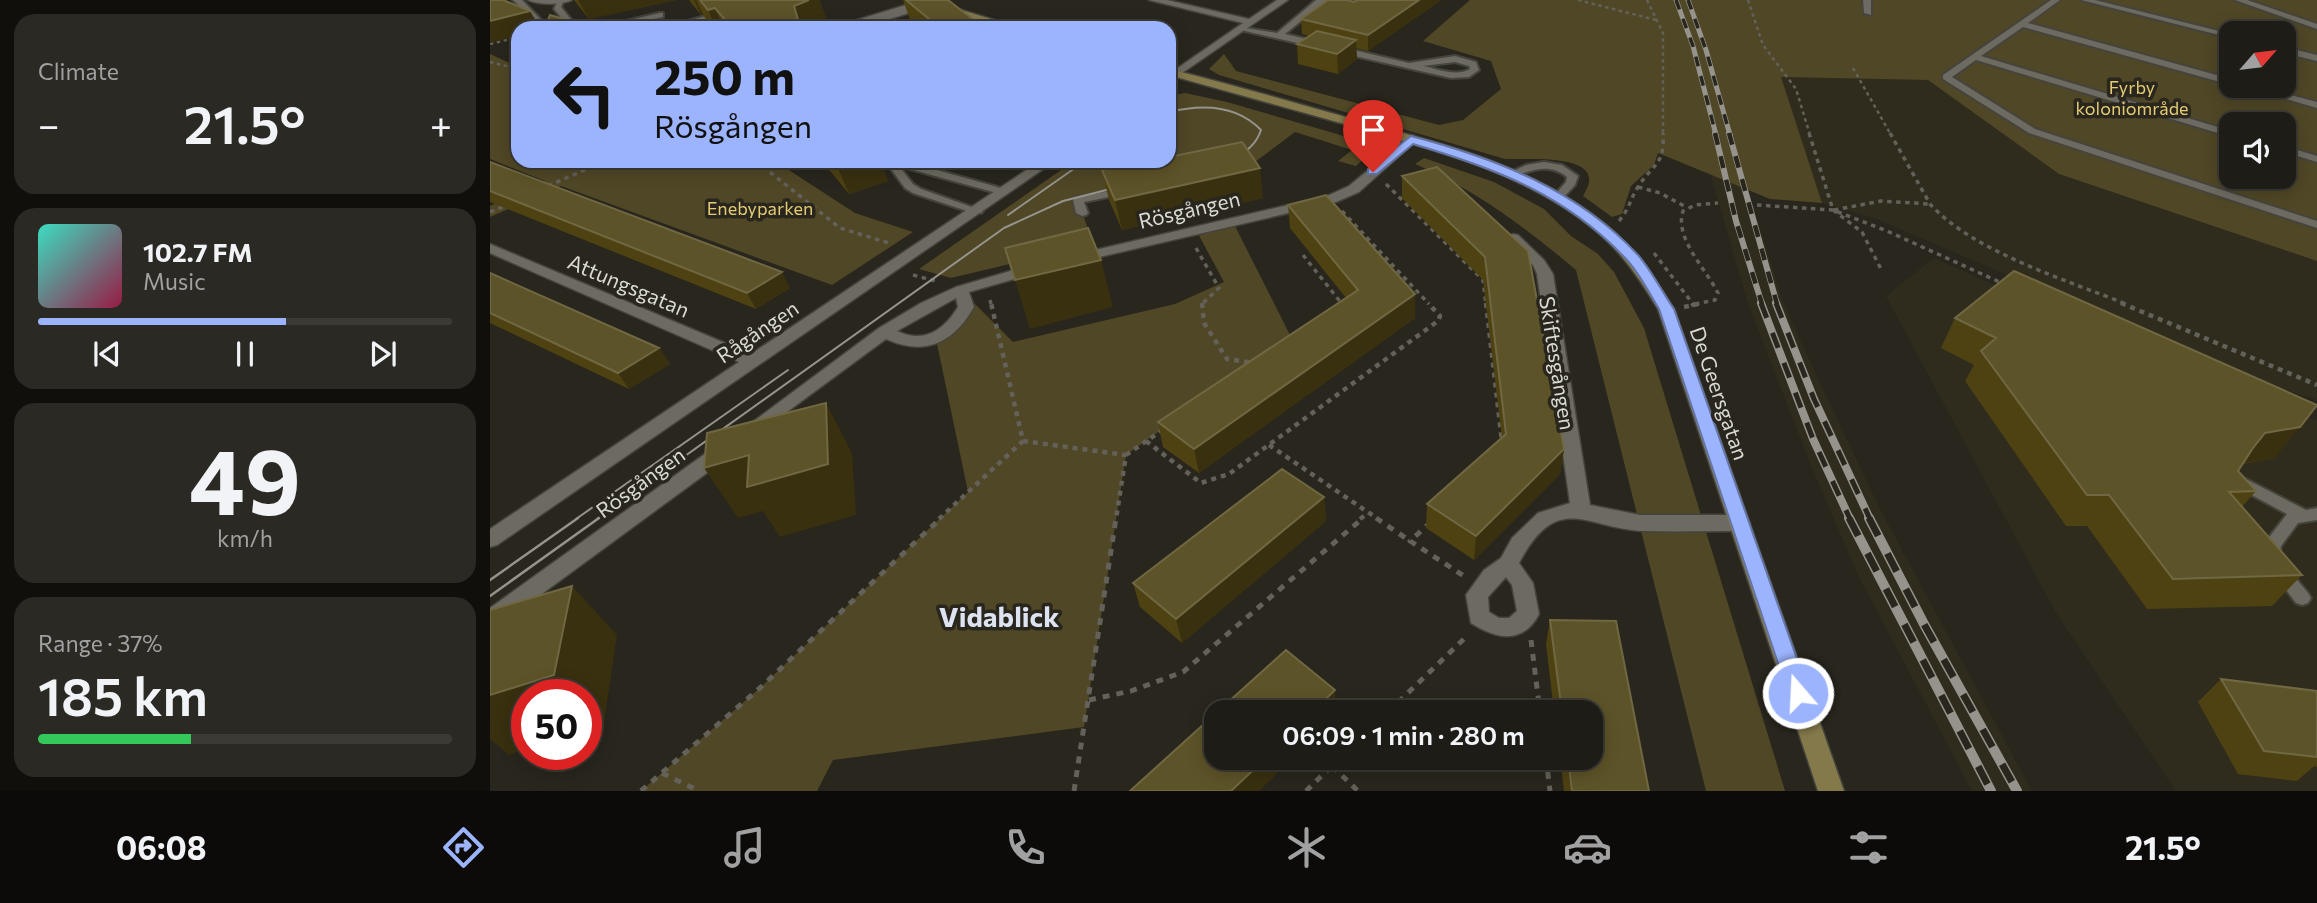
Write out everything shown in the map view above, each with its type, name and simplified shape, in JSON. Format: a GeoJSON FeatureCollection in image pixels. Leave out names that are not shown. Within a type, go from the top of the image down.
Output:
{"type":"FeatureCollection","features":[{"type":"Feature","properties":{"kind":"main road"},"geometry":{"type":"LineString","coordinates":[[924,1],[991,21]]}},
{"type":"Feature","properties":{"kind":"main road","name":"De Geersgatan"},"geometry":{"type":"LineString","coordinates":[[1176,76],[1411,139],[1514,173],[1558,197],[1600,227],[1634,260],[1666,309],[1831,791]]}},
{"type":"Feature","properties":{"kind":"street"},"geometry":{"type":"LineString","coordinates":[[1154,0],[1245,26]]}},
{"type":"Feature","properties":{"kind":"street"},"geometry":{"type":"LineString","coordinates":[[1176,72],[1283,0]]}},
{"type":"Feature","properties":{"kind":"street"},"geometry":{"type":"LineString","coordinates":[[525,1],[564,1]]}},
{"type":"Feature","properties":{"kind":"street"},"geometry":{"type":"LineString","coordinates":[[859,21],[924,1]]}},
{"type":"Feature","properties":{"kind":"street","name":"Rösgången"},"geometry":{"type":"LineString","coordinates":[[490,620],[886,332],[927,306],[961,290],[1017,273],[1331,199],[1354,188],[1411,139]]}},
{"type":"Feature","properties":{"kind":"street","name":"Rågången"},"geometry":{"type":"LineString","coordinates":[[490,539],[1039,168]]}},
{"type":"Feature","properties":{"kind":"street","name":"Skiftesgången"},"geometry":{"type":"LineString","coordinates":[[1506,231],[1539,263],[1545,274],[1581,510]]}},
{"type":"Feature","properties":{"kind":"street","name":"Attungsgatan"},"geometry":{"type":"LineString","coordinates":[[490,248],[752,361]]}},
{"type":"Feature","properties":{"kind":"street"},"geometry":{"type":"LineString","coordinates":[[886,332],[902,341],[936,339],[960,319],[966,307],[961,290]]}},
{"type":"Feature","properties":{"kind":"street"},"geometry":{"type":"LineString","coordinates":[[1508,564],[1522,583],[1528,614],[1514,628],[1495,627],[1479,617],[1477,595],[1491,576],[1508,564],[1519,544],[1545,518],[1567,510],[1581,510],[1640,523],[1741,523]]}},
{"type":"Feature","properties":{"kind":"lane"},"geometry":{"type":"LineString","coordinates":[[1867,0],[1868,13]]}},
{"type":"Feature","properties":{"kind":"lane"},"geometry":{"type":"LineString","coordinates":[[2056,0],[1946,78],[2032,131],[2317,225]]}},
{"type":"Feature","properties":{"kind":"lane"},"geometry":{"type":"LineString","coordinates":[[2085,0],[2219,33]]}},
{"type":"Feature","properties":{"kind":"lane"},"geometry":{"type":"LineString","coordinates":[[2239,0],[2317,26]]}},
{"type":"Feature","properties":{"kind":"lane"},"geometry":{"type":"LineString","coordinates":[[525,1],[541,21]]}},
{"type":"Feature","properties":{"kind":"lane"},"geometry":{"type":"LineString","coordinates":[[564,1],[557,7],[568,21]]}},
{"type":"Feature","properties":{"kind":"lane"},"geometry":{"type":"LineString","coordinates":[[1278,36],[1320,1],[1347,6]]}},
{"type":"Feature","properties":{"kind":"lane"},"geometry":{"type":"LineString","coordinates":[[943,16],[956,11]]}},
{"type":"Feature","properties":{"kind":"lane"},"geometry":{"type":"LineString","coordinates":[[692,21],[728,12]]}},
{"type":"Feature","properties":{"kind":"lane"},"geometry":{"type":"LineString","coordinates":[[632,21],[660,15]]}},
{"type":"Feature","properties":{"kind":"lane"},"geometry":{"type":"LineString","coordinates":[[2022,24],[2219,79]]}},
{"type":"Feature","properties":{"kind":"lane"},"geometry":{"type":"LineString","coordinates":[[1245,26],[1451,75],[1466,75],[1475,70],[1473,64],[1455,59],[1410,65]]}},
{"type":"Feature","properties":{"kind":"lane"},"geometry":{"type":"LineString","coordinates":[[2296,53],[2317,58]]}},
{"type":"Feature","properties":{"kind":"lane"},"geometry":{"type":"LineString","coordinates":[[1974,57],[2219,130]]}},
{"type":"Feature","properties":{"kind":"lane"},"geometry":{"type":"LineString","coordinates":[[2291,98],[2317,105]]}},
{"type":"Feature","properties":{"kind":"lane"},"geometry":{"type":"LineString","coordinates":[[2296,153],[2317,159]]}},
{"type":"Feature","properties":{"kind":"lane"},"geometry":{"type":"LineString","coordinates":[[1514,173],[1539,165],[1565,169],[1573,176],[1571,183],[1558,197]]}},
{"type":"Feature","properties":{"kind":"lane"},"geometry":{"type":"LineString","coordinates":[[896,168],[909,186],[917,191],[976,211]]}},
{"type":"Feature","properties":{"kind":"lane"},"geometry":{"type":"LineString","coordinates":[[917,168],[1004,192]]}},
{"type":"Feature","properties":{"kind":"lane"},"geometry":{"type":"LineString","coordinates":[[1082,214],[1078,200],[1142,187]]}},
{"type":"Feature","properties":{"kind":"lane"},"geometry":{"type":"LineString","coordinates":[[2238,481],[2311,515]]}},
{"type":"Feature","properties":{"kind":"lane"},"geometry":{"type":"LineString","coordinates":[[2302,598],[2271,559],[2273,544],[2293,518],[2311,515]]}},
{"type":"Feature","properties":{"kind":"path"},"geometry":{"type":"LineString","coordinates":[[1578,0],[1657,21]]}},
{"type":"Feature","properties":{"kind":"path"},"geometry":{"type":"LineString","coordinates":[[1600,227],[1622,220],[1638,187],[1658,165],[1664,153],[1663,33],[1647,0]]}},
{"type":"Feature","properties":{"kind":"path"},"geometry":{"type":"LineString","coordinates":[[1748,0],[1763,45],[1796,89],[1833,210],[1862,232],[1881,269]]}},
{"type":"Feature","properties":{"kind":"path"},"geometry":{"type":"LineString","coordinates":[[490,44],[511,39]]}},
{"type":"Feature","properties":{"kind":"path"},"geometry":{"type":"LineString","coordinates":[[490,62],[511,67]]}},
{"type":"Feature","properties":{"kind":"path"},"geometry":{"type":"LineString","coordinates":[[1853,68],[1930,204],[1938,214],[1976,242],[2317,384]]}},
{"type":"Feature","properties":{"kind":"path"},"geometry":{"type":"LineString","coordinates":[[541,190],[590,168]]}},
{"type":"Feature","properties":{"kind":"path"},"geometry":{"type":"LineString","coordinates":[[765,168],[840,228],[892,243],[875,262],[943,282]]}},
{"type":"Feature","properties":{"kind":"path"},"geometry":{"type":"LineString","coordinates":[[1373,172],[1483,280],[1502,444]]}},
{"type":"Feature","properties":{"kind":"path"},"geometry":{"type":"LineString","coordinates":[[1638,187],[1660,193],[1686,207]]}},
{"type":"Feature","properties":{"kind":"path"},"geometry":{"type":"LineString","coordinates":[[1146,441],[1201,483],[1229,474],[1438,321],[1440,316],[1331,199]]}},
{"type":"Feature","properties":{"kind":"path"},"geometry":{"type":"LineString","coordinates":[[490,212],[515,201]]}},
{"type":"Feature","properties":{"kind":"path"},"geometry":{"type":"LineString","coordinates":[[1758,205],[1833,210],[1881,201],[1930,204]]}},
{"type":"Feature","properties":{"kind":"path"},"geometry":{"type":"LineString","coordinates":[[1666,309],[1707,303],[1715,299],[1718,293],[1678,221],[1680,211],[1686,207],[1718,203]]}},
{"type":"Feature","properties":{"kind":"path"},"geometry":{"type":"LineString","coordinates":[[1833,210],[1887,231],[2009,286]]}},
{"type":"Feature","properties":{"kind":"path"},"geometry":{"type":"LineString","coordinates":[[1186,232],[1219,289],[1202,303],[1204,323],[1227,359],[1255,363]]}},
{"type":"Feature","properties":{"kind":"path"},"geometry":{"type":"LineString","coordinates":[[1303,255],[1349,314]]}},
{"type":"Feature","properties":{"kind":"path"},"geometry":{"type":"LineString","coordinates":[[1017,273],[1020,281],[1007,284],[989,300],[1023,441]]}},
{"type":"Feature","properties":{"kind":"path"},"geometry":{"type":"LineString","coordinates":[[1244,371],[1255,363],[1266,360]]}},
{"type":"Feature","properties":{"kind":"path"},"geometry":{"type":"LineString","coordinates":[[1023,441],[1126,455],[1168,426]]}},
{"type":"Feature","properties":{"kind":"path"},"geometry":{"type":"LineString","coordinates":[[641,791],[761,687],[1023,441]]}},
{"type":"Feature","properties":{"kind":"path"},"geometry":{"type":"LineString","coordinates":[[1269,445],[1484,588]]}},
{"type":"Feature","properties":{"kind":"path"},"geometry":{"type":"LineString","coordinates":[[1074,791],[1126,455]]}},
{"type":"Feature","properties":{"kind":"path"},"geometry":{"type":"LineString","coordinates":[[1089,700],[1131,691],[1183,672],[1368,513]]}},
{"type":"Feature","properties":{"kind":"path"},"geometry":{"type":"LineString","coordinates":[[1410,541],[1441,514]]}},
{"type":"Feature","properties":{"kind":"path"},"geometry":{"type":"LineString","coordinates":[[1528,614],[1539,700]]}},
{"type":"Feature","properties":{"kind":"path"},"geometry":{"type":"LineString","coordinates":[[1401,700],[1483,621]]}},
{"type":"Feature","properties":{"kind":"path"},"geometry":{"type":"LineString","coordinates":[[1306,791],[1328,770]]}},
{"type":"Feature","properties":{"kind":"path"},"geometry":{"type":"LineString","coordinates":[[1336,770],[1358,791]]}},
{"type":"Feature","properties":{"kind":"path"},"geometry":{"type":"LineString","coordinates":[[1547,770],[1550,791]]}},
{"type":"Feature","properties":{"kind":"path"},"geometry":{"type":"LineString","coordinates":[[662,772],[699,791]]}},
{"type":"Feature","properties":{"kind":"shaded area"},"geometry":{"type":"Polygon","coordinates":[[[1780,77],[1928,80],[2059,174],[2317,261],[2317,400],[2234,373],[1877,219],[1822,203],[1780,77]]]}},
{"type":"Feature","properties":{"kind":"shaded area"},"geometry":{"type":"Polygon","coordinates":[[[1702,123],[1746,182],[1782,299],[1813,368],[1881,511],[2032,791],[1972,791],[1858,575],[1810,463],[1749,306],[1713,184],[1702,123]]]}},
{"type":"Feature","properties":{"kind":"shaded area"},"geometry":{"type":"Polygon","coordinates":[[[1934,258],[2253,401],[2317,420],[2317,791],[2176,791],[2056,613],[1886,296],[1934,258]]]}},
{"type":"Feature","properties":{"kind":"green space","name":"Fyrby koloniområde"},"geometry":{"type":"Polygon","coordinates":[[[1470,0],[2317,0],[2317,261],[2059,174],[1928,80],[1781,77],[1822,203],[1770,199],[1658,153],[1654,165],[1631,186],[1622,214],[1612,217],[1583,196],[1589,181],[1587,172],[1579,166],[1554,160],[1505,159],[1219,75],[1209,69],[1224,54],[1236,71],[1439,125],[1463,120],[1501,89],[1491,61],[1423,41],[1470,0]]]}},
{"type":"Feature","properties":{"kind":"green space","name":"Enebyparken"},"geometry":{"type":"Polygon","coordinates":[[[490,54],[511,64],[511,167],[490,159],[490,54]]]}},
{"type":"Feature","properties":{"kind":"green space"},"geometry":{"type":"Polygon","coordinates":[[[1185,93],[1227,102],[1378,146],[1356,166],[1338,161],[1352,150],[1295,132],[1255,162],[1078,200],[1093,244],[951,278],[919,269],[1064,168],[1176,168],[1176,95],[1185,93]]]}},
{"type":"Feature","properties":{"kind":"green space"},"geometry":{"type":"Polygon","coordinates":[[[1424,158],[1494,182],[1544,209],[1571,236],[1598,254],[1614,272],[1644,328],[1785,791],[1706,791],[1576,270],[1500,211],[1415,164],[1424,158]]]}},
{"type":"Feature","properties":{"kind":"green space","name":"Enebyparken"},"geometry":{"type":"Polygon","coordinates":[[[512,168],[786,168],[855,213],[913,232],[832,285],[561,186],[490,217],[490,206],[545,181],[512,168]]]}},
{"type":"Feature","properties":{"kind":"green space"},"geometry":{"type":"Polygon","coordinates":[[[1233,222],[1291,337],[1126,455],[1084,727],[833,760],[817,791],[641,791],[761,687],[968,492],[936,339],[960,319],[961,290],[1013,342],[1175,304],[1224,282],[1196,230],[1233,222]]]}},
{"type":"Feature","properties":{"kind":"building"},"geometry":{"type":"Polygon","coordinates":[[[490,0],[503,0],[530,11],[490,21],[490,0]]]}},
{"type":"Feature","properties":{"kind":"building"},"geometry":{"type":"Polygon","coordinates":[[[700,0],[809,0],[794,6],[798,21],[726,21],[715,8],[708,10],[700,0]]]}},
{"type":"Feature","properties":{"kind":"building"},"geometry":{"type":"Polygon","coordinates":[[[906,0],[948,0],[975,21],[932,21],[906,0]]]}},
{"type":"Feature","properties":{"kind":"building"},"geometry":{"type":"Polygon","coordinates":[[[1328,0],[1419,0],[1368,35],[1301,19],[1328,0]]]}},
{"type":"Feature","properties":{"kind":"building"},"geometry":{"type":"Polygon","coordinates":[[[550,15],[571,21],[548,21],[550,15]]]}},
{"type":"Feature","properties":{"kind":"building"},"geometry":{"type":"Polygon","coordinates":[[[1317,31],[1356,40],[1337,54],[1297,44],[1317,31]]]}},
{"type":"Feature","properties":{"kind":"building"},"geometry":{"type":"Polygon","coordinates":[[[1242,142],[1260,168],[1115,200],[1102,170],[1176,168],[1176,156],[1242,142]]]}},
{"type":"Feature","properties":{"kind":"building"},"geometry":{"type":"Polygon","coordinates":[[[490,162],[782,272],[747,293],[490,191],[490,162]]]}},
{"type":"Feature","properties":{"kind":"building"},"geometry":{"type":"Polygon","coordinates":[[[1437,167],[1528,251],[1564,449],[1476,536],[1427,504],[1506,434],[1485,257],[1402,176],[1437,167]]]}},
{"type":"Feature","properties":{"kind":"building"},"geometry":{"type":"Polygon","coordinates":[[[1326,195],[1415,294],[1194,449],[1158,422],[1358,290],[1288,205],[1326,195]]]}},
{"type":"Feature","properties":{"kind":"building"},"geometry":{"type":"Polygon","coordinates":[[[1088,228],[1101,260],[1015,280],[1005,248],[1088,228]]]}},
{"type":"Feature","properties":{"kind":"building"},"geometry":{"type":"Polygon","coordinates":[[[2014,271],[2317,405],[2300,427],[2265,433],[2253,448],[2238,471],[2256,491],[2229,492],[2302,575],[2173,579],[2109,495],[2087,495],[1981,351],[1996,338],[1955,318],[2014,271]]]}},
{"type":"Feature","properties":{"kind":"building"},"geometry":{"type":"Polygon","coordinates":[[[490,273],[659,348],[618,373],[490,313],[490,273]]]}},
{"type":"Feature","properties":{"kind":"building"},"geometry":{"type":"Polygon","coordinates":[[[826,403],[828,464],[747,487],[749,455],[704,468],[707,433],[826,403]]]}},
{"type":"Feature","properties":{"kind":"building"},"geometry":{"type":"Polygon","coordinates":[[[1282,469],[1324,497],[1176,619],[1133,583],[1282,469]]]}},
{"type":"Feature","properties":{"kind":"building"},"geometry":{"type":"Polygon","coordinates":[[[572,586],[554,675],[541,679],[511,679],[511,688],[490,695],[490,610],[572,586]]]}},
{"type":"Feature","properties":{"kind":"building"},"geometry":{"type":"Polygon","coordinates":[[[1550,620],[1616,621],[1649,791],[1572,791],[1569,770],[1603,770],[1603,700],[1560,700],[1550,620]]]}},
{"type":"Feature","properties":{"kind":"building"},"geometry":{"type":"Polygon","coordinates":[[[1286,650],[1335,690],[1325,700],[1230,700],[1286,650]]]}},
{"type":"Feature","properties":{"kind":"building"},"geometry":{"type":"Polygon","coordinates":[[[2221,679],[2317,691],[2317,757],[2264,751],[2221,679]]]}},
{"type":"Feature","properties":{"kind":"building"},"geometry":{"type":"Polygon","coordinates":[[[1204,724],[1204,770],[1253,770],[1231,791],[1130,791],[1204,724]]]}},
{"type":"Feature","properties":{"kind":"tram line"},"geometry":{"type":"LineString","coordinates":[[1176,111],[1218,108],[1251,121],[1261,130],[1259,135],[1250,148],[1232,159]]}},
{"type":"Feature","properties":{"kind":"tram line"},"geometry":{"type":"LineString","coordinates":[[1008,215],[1075,168]]}},
{"type":"Feature","properties":{"kind":"tram line"},"geometry":{"type":"LineString","coordinates":[[597,519],[1004,228],[1063,201],[1126,185]]}},
{"type":"Feature","properties":{"kind":"tram line"},"geometry":{"type":"LineString","coordinates":[[576,519],[788,370]]}},
{"type":"Feature","properties":{"kind":"tram line"},"geometry":{"type":"LineString","coordinates":[[490,580],[578,518]]}},
{"type":"Feature","properties":{"kind":"tram line"},"geometry":{"type":"LineString","coordinates":[[490,596],[599,518]]}},
{"type":"Feature","properties":{"kind":"railway"},"geometry":{"type":"LineString","coordinates":[[1676,0],[1693,46],[1716,135]]}},
{"type":"Feature","properties":{"kind":"railway"},"geometry":{"type":"LineString","coordinates":[[1688,0],[1706,50],[1730,135]]}},
{"type":"Feature","properties":{"kind":"railway"},"geometry":{"type":"LineString","coordinates":[[1715,133],[1736,221],[1762,304]]}},
{"type":"Feature","properties":{"kind":"railway"},"geometry":{"type":"LineString","coordinates":[[1729,133],[1777,304]]}},
{"type":"Feature","properties":{"kind":"railway"},"geometry":{"type":"LineString","coordinates":[[1761,303],[1813,439],[1850,519]]}},
{"type":"Feature","properties":{"kind":"railway"},"geometry":{"type":"LineString","coordinates":[[1776,303],[1814,399],[1870,519]]}},
{"type":"Feature","properties":{"kind":"railway"},"geometry":{"type":"LineString","coordinates":[[1849,518],[1991,791]]}},
{"type":"Feature","properties":{"kind":"railway"},"geometry":{"type":"LineString","coordinates":[[1869,518],[1925,626],[2017,791]]}},
{"type":"Feature","properties":{"kind":"district","name":"Vidablick"},"geometry":{"type":"Point","coordinates":[999,616]}},
{"type":"Feature","properties":{"kind":"route"},"geometry":{"type":"LineString","coordinates":[[1373,172],[1411,139],[1487,162],[1558,197],[1600,227],[1634,260],[1666,309],[1798,693]]}}]}
